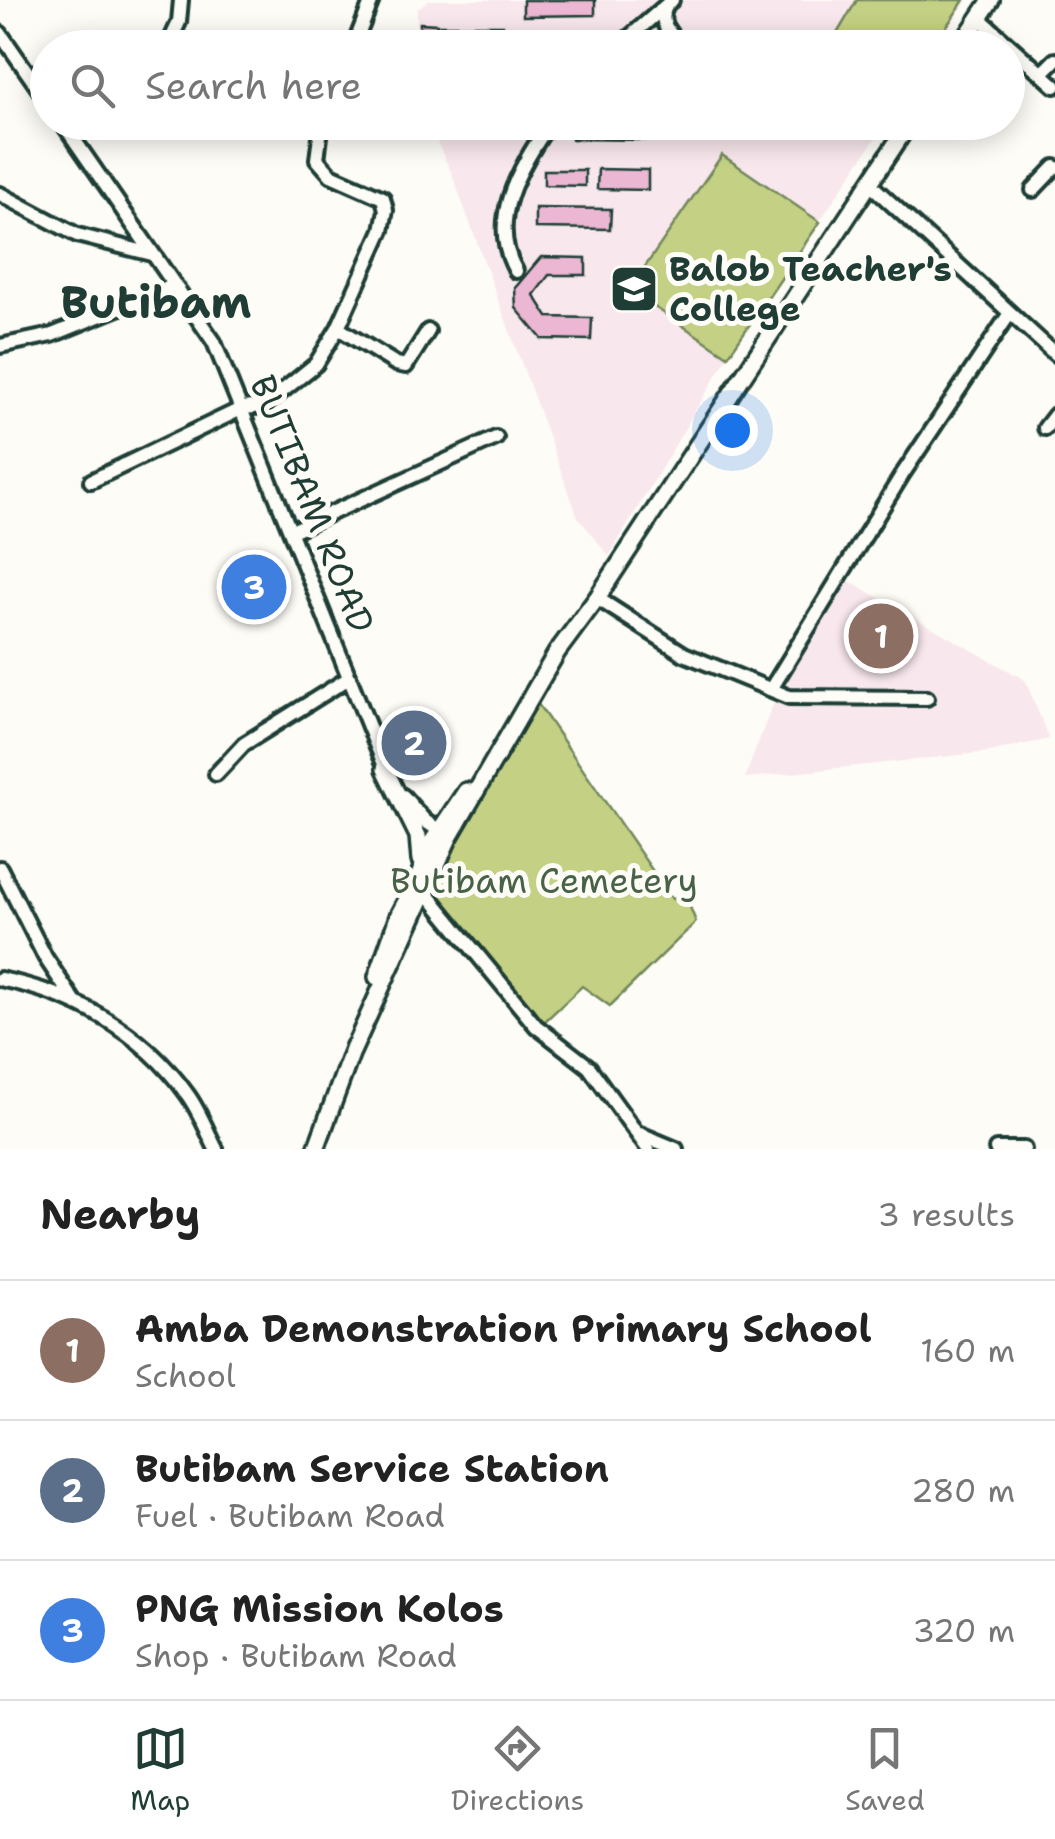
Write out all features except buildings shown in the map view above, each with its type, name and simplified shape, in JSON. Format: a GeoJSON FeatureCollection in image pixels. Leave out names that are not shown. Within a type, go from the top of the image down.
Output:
{"type":"FeatureCollection","features":[{"type":"Feature","properties":{"kind":"main road"},"geometry":{"type":"LineString","coordinates":[[971,30],[992,0]]}},
{"type":"Feature","properties":{"kind":"main road"},"geometry":{"type":"LineString","coordinates":[[316,1149],[387,944],[422,885],[440,842],[557,652],[597,598],[898,140]]}},
{"type":"Feature","properties":{"kind":"main road"},"geometry":{"type":"LineString","coordinates":[[385,769],[418,836],[422,885]]}},
{"type":"Feature","properties":{"kind":"street"},"geometry":{"type":"LineString","coordinates":[[175,30],[181,0]]}},
{"type":"Feature","properties":{"kind":"street"},"geometry":{"type":"LineString","coordinates":[[360,30],[372,0]]}},
{"type":"Feature","properties":{"kind":"street"},"geometry":{"type":"LineString","coordinates":[[636,30],[666,1]]}},
{"type":"Feature","properties":{"kind":"street"},"geometry":{"type":"LineString","coordinates":[[666,1],[662,14],[668,30]]}},
{"type":"Feature","properties":{"kind":"street"},"geometry":{"type":"LineString","coordinates":[[979,18],[993,30]]}},
{"type":"Feature","properties":{"kind":"street"},"geometry":{"type":"LineString","coordinates":[[0,33],[30,76]]}},
{"type":"Feature","properties":{"kind":"street"},"geometry":{"type":"LineString","coordinates":[[1025,58],[1055,86]]}},
{"type":"Feature","properties":{"kind":"street"},"geometry":{"type":"LineString","coordinates":[[1042,73],[1055,60]]}},
{"type":"Feature","properties":{"kind":"street","name":"BUTIBAM ROAD"},"geometry":{"type":"LineString","coordinates":[[78,140],[214,342],[385,769],[440,842]]}},
{"type":"Feature","properties":{"kind":"street"},"geometry":{"type":"LineString","coordinates":[[91,481],[242,408],[264,406],[316,364],[338,328],[382,230],[386,210],[383,198],[331,175],[317,159],[320,140]]}},
{"type":"Feature","properties":{"kind":"street"},"geometry":{"type":"LineString","coordinates":[[516,271],[505,251],[508,202],[518,172],[538,140]]}},
{"type":"Feature","properties":{"kind":"street"},"geometry":{"type":"LineString","coordinates":[[1033,190],[1055,167]]}},
{"type":"Feature","properties":{"kind":"street"},"geometry":{"type":"LineString","coordinates":[[870,184],[1055,354]]}},
{"type":"Feature","properties":{"kind":"street"},"geometry":{"type":"LineString","coordinates":[[0,194],[77,234],[152,254]]}},
{"type":"Feature","properties":{"kind":"street"},"geometry":{"type":"LineString","coordinates":[[0,346],[52,335],[176,285]]}},
{"type":"Feature","properties":{"kind":"street"},"geometry":{"type":"LineString","coordinates":[[771,690],[902,475],[1010,313]]}},
{"type":"Feature","properties":{"kind":"street"},"geometry":{"type":"LineString","coordinates":[[338,328],[396,364],[406,366],[428,331]]}},
{"type":"Feature","properties":{"kind":"street"},"geometry":{"type":"LineString","coordinates":[[1044,428],[1055,415]]}},
{"type":"Feature","properties":{"kind":"street"},"geometry":{"type":"LineString","coordinates":[[292,530],[496,438]]}},
{"type":"Feature","properties":{"kind":"street"},"geometry":{"type":"LineString","coordinates":[[597,598],[684,654],[789,697],[927,698]]}},
{"type":"Feature","properties":{"kind":"street"},"geometry":{"type":"LineString","coordinates":[[216,774],[244,744],[349,678]]}},
{"type":"Feature","properties":{"kind":"street"},"geometry":{"type":"LineString","coordinates":[[0,868],[45,958],[75,1003]]}},
{"type":"Feature","properties":{"kind":"street"},"geometry":{"type":"LineString","coordinates":[[422,885],[536,1026],[588,1067],[648,1149]]}},
{"type":"Feature","properties":{"kind":"street"},"geometry":{"type":"LineString","coordinates":[[0,980],[25,984],[75,1003],[122,1028],[162,1064],[189,1096],[216,1149]]}},
{"type":"Feature","properties":{"kind":"street"},"geometry":{"type":"LineString","coordinates":[[637,1133],[676,1149]]}},
{"type":"Feature","properties":{"kind":"street"},"geometry":{"type":"LineString","coordinates":[[996,1149],[1024,1149]]}},
{"type":"Feature","properties":{"kind":"shaded area"},"geometry":{"type":"Polygon","coordinates":[[[429,0],[967,0],[947,30],[417,30],[417,9],[429,0]]]}},
{"type":"Feature","properties":{"kind":"shaded area","name":"Balob Teacher's College"},"geometry":{"type":"Polygon","coordinates":[[[436,140],[874,140],[728,356],[609,556],[578,517],[436,140]]]}},
{"type":"Feature","properties":{"kind":"shaded area"},"geometry":{"type":"Polygon","coordinates":[[[846,579],[1025,680],[1049,739],[988,752],[745,778],[771,709],[846,579]]]}},
{"type":"Feature","properties":{"kind":"green space"},"geometry":{"type":"Polygon","coordinates":[[[857,0],[964,0],[944,30],[839,30],[857,0]]]}},
{"type":"Feature","properties":{"kind":"green space"},"geometry":{"type":"Polygon","coordinates":[[[722,155],[820,222],[728,356],[629,290],[722,155]]]}},
{"type":"Feature","properties":{"kind":"green space","name":"Butibam Cemetery"},"geometry":{"type":"Polygon","coordinates":[[[531,694],[672,899],[686,897],[696,922],[610,1006],[582,986],[541,1025],[425,891],[531,694]]]}},
{"type":"Feature","properties":{"kind":"place","name":"Balob Teacher's College"},"geometry":{"type":"Point","coordinates":[634,289]}},
{"type":"Feature","properties":{"kind":"place","name":"PNG Mission Kolos"},"geometry":{"type":"Point","coordinates":[254,587]}},
{"type":"Feature","properties":{"kind":"place","name":"Amba Demonstration Primary School"},"geometry":{"type":"Point","coordinates":[881,636]}},
{"type":"Feature","properties":{"kind":"place","name":"Butibam Service Station"},"geometry":{"type":"Point","coordinates":[414,743]}},
{"type":"Feature","properties":{"kind":"district","name":"Butibam"},"geometry":{"type":"Point","coordinates":[156,302]}}]}
